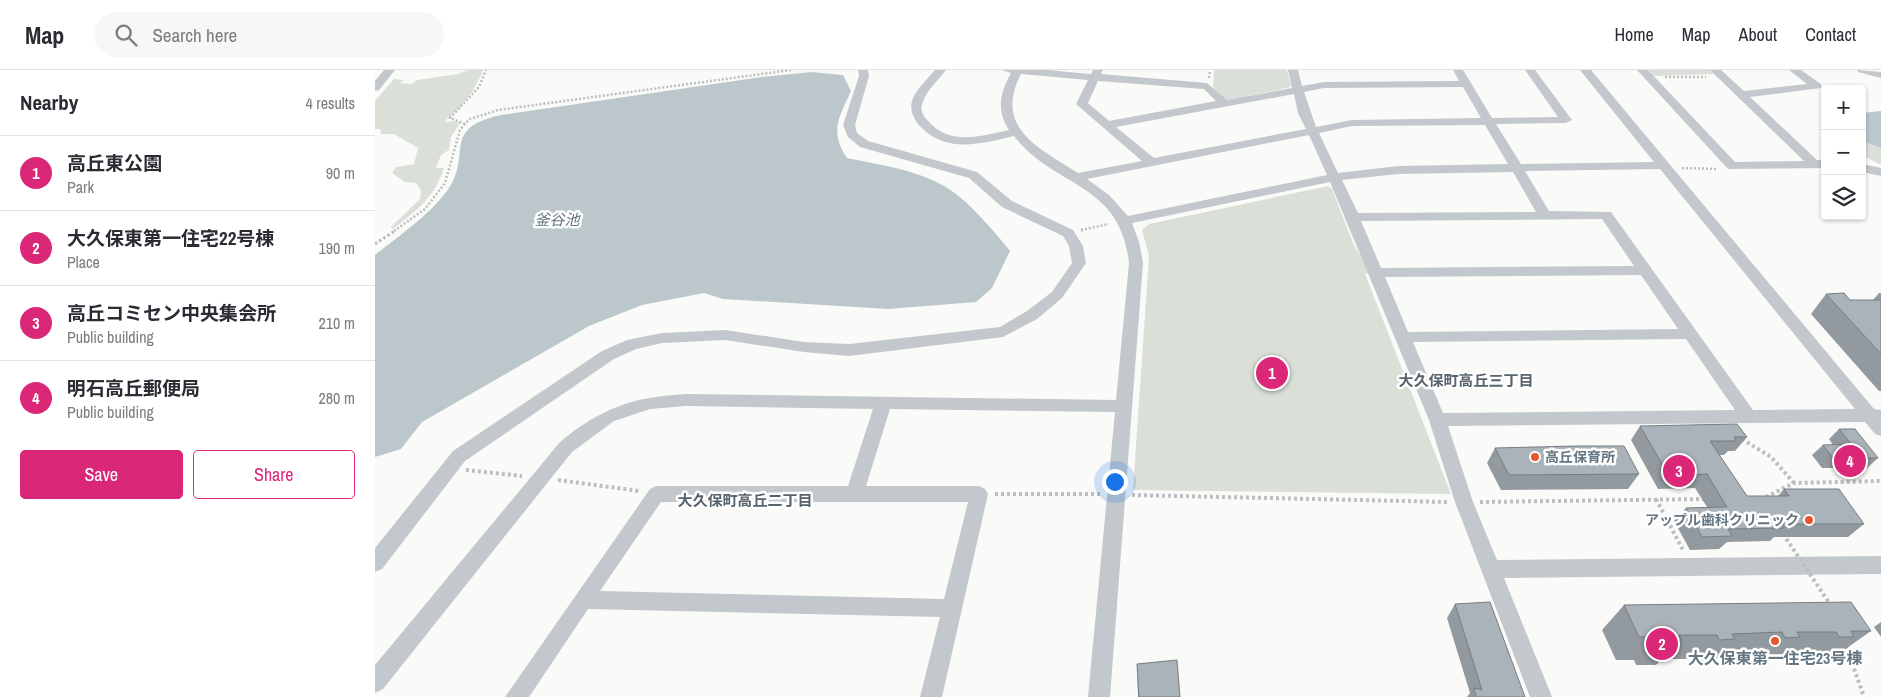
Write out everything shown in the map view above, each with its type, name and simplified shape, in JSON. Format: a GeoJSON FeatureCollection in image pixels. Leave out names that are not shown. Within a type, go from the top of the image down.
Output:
{"type":"FeatureCollection","features":[{"type":"Feature","properties":{"kind":"street"},"geometry":{"type":"LineString","coordinates":[[375,88],[390,70]]}},
{"type":"Feature","properties":{"kind":"street"},"geometry":{"type":"LineString","coordinates":[[375,563],[459,456],[608,355],[633,344],[662,338],[725,335],[804,347],[849,350],[1003,332],[1032,315],[1057,295],[1079,263],[1076,246],[1068,233],[1007,204],[973,175],[864,144],[852,135],[849,125],[864,76],[863,70]]}},
{"type":"Feature","properties":{"kind":"street"},"geometry":{"type":"LineString","coordinates":[[941,70],[916,103],[916,112],[930,133],[949,141],[972,141],[1016,132]]}},
{"type":"Feature","properties":{"kind":"street"},"geometry":{"type":"LineString","coordinates":[[1099,697],[1135,263],[1134,244],[1125,221],[1105,198],[1079,177],[1029,146],[1016,132],[1007,116],[1005,104],[1013,70],[1096,74],[1207,86],[1224,103]]}},
{"type":"Feature","properties":{"kind":"street"},"geometry":{"type":"LineString","coordinates":[[1293,70],[1312,130],[1353,217],[1437,420],[1464,502],[1541,697]]}},
{"type":"Feature","properties":{"kind":"street"},"geometry":{"type":"LineString","coordinates":[[1458,70],[1545,215]]}},
{"type":"Feature","properties":{"kind":"street"},"geometry":{"type":"LineString","coordinates":[[1079,177],[1352,123],[1490,123],[1566,120],[1530,70]]}},
{"type":"Feature","properties":{"kind":"street"},"geometry":{"type":"LineString","coordinates":[[1585,70],[1876,416],[1881,429]]}},
{"type":"Feature","properties":{"kind":"street"},"geometry":{"type":"LineString","coordinates":[[1741,95],[1817,86],[1794,70]]}},
{"type":"Feature","properties":{"kind":"street"},"geometry":{"type":"LineString","coordinates":[[1862,70],[1881,75]]}},
{"type":"Feature","properties":{"kind":"street"},"geometry":{"type":"LineString","coordinates":[[1719,73],[1819,164]]}},
{"type":"Feature","properties":{"kind":"street"},"geometry":{"type":"LineString","coordinates":[[1096,74],[1082,104],[1151,162]]}},
{"type":"Feature","properties":{"kind":"street"},"geometry":{"type":"LineString","coordinates":[[1645,74],[1732,166],[1819,164]]}},
{"type":"Feature","properties":{"kind":"street"},"geometry":{"type":"LineString","coordinates":[[1106,125],[1324,84],[1467,84]]}},
{"type":"Feature","properties":{"kind":"street"},"geometry":{"type":"LineString","coordinates":[[1125,221],[1335,177],[1398,170],[1516,166],[1664,165]]}},
{"type":"Feature","properties":{"kind":"street"},"geometry":{"type":"LineString","coordinates":[[1866,169],[1881,172]]}},
{"type":"Feature","properties":{"kind":"street"},"geometry":{"type":"LineString","coordinates":[[1353,217],[1606,215],[1747,416]]}},
{"type":"Feature","properties":{"kind":"street"},"geometry":{"type":"LineString","coordinates":[[1376,273],[1645,270]]}},
{"type":"Feature","properties":{"kind":"street"},"geometry":{"type":"LineString","coordinates":[[1403,337],[1690,334]]}},
{"type":"Feature","properties":{"kind":"street"},"geometry":{"type":"LineString","coordinates":[[375,682],[567,447],[588,427],[634,404],[653,401],[686,400],[1122,406]]}},
{"type":"Feature","properties":{"kind":"street"},"geometry":{"type":"LineString","coordinates":[[855,494],[883,403]]}},
{"type":"Feature","properties":{"kind":"street"},"geometry":{"type":"LineString","coordinates":[[1437,420],[1876,416]]}},
{"type":"Feature","properties":{"kind":"street"},"geometry":{"type":"LineString","coordinates":[[516,697],[656,494],[979,494],[931,697]]}},
{"type":"Feature","properties":{"kind":"street"},"geometry":{"type":"LineString","coordinates":[[1490,569],[1881,566]]}},
{"type":"Feature","properties":{"kind":"street"},"geometry":{"type":"LineString","coordinates":[[582,600],[952,608]]}},
{"type":"Feature","properties":{"kind":"path"},"geometry":{"type":"LineString","coordinates":[[465,124],[451,118],[479,87],[486,70]]}},
{"type":"Feature","properties":{"kind":"path"},"geometry":{"type":"LineString","coordinates":[[375,244],[425,209],[445,182],[460,130],[470,119],[498,110],[791,70]]}},
{"type":"Feature","properties":{"kind":"path"},"geometry":{"type":"LineString","coordinates":[[1645,74],[1719,73]]}},
{"type":"Feature","properties":{"kind":"path"},"geometry":{"type":"LineString","coordinates":[[1664,165],[1727,169],[1732,166]]}},
{"type":"Feature","properties":{"kind":"path"},"geometry":{"type":"LineString","coordinates":[[1068,233],[1125,221]]}},
{"type":"Feature","properties":{"kind":"path"},"geometry":{"type":"LineString","coordinates":[[1722,416],[1742,439],[1771,457],[1794,483]]}},
{"type":"Feature","properties":{"kind":"path"},"geometry":{"type":"LineString","coordinates":[[448,468],[543,478],[656,494]]}},
{"type":"Feature","properties":{"kind":"path"},"geometry":{"type":"LineString","coordinates":[[1760,500],[1794,483],[1881,481]]}},
{"type":"Feature","properties":{"kind":"path"},"geometry":{"type":"LineString","coordinates":[[979,494],[1117,494],[1464,502],[1655,498],[1713,499]]}},
{"type":"Feature","properties":{"kind":"path"},"geometry":{"type":"LineString","coordinates":[[1655,498],[1692,567]]}},
{"type":"Feature","properties":{"kind":"path"},"geometry":{"type":"LineString","coordinates":[[1782,532],[1836,612]]}},
{"type":"Feature","properties":{"kind":"path"},"geometry":{"type":"LineString","coordinates":[[1844,638],[1864,697]]}},
{"type":"Feature","properties":{"kind":"shaded area"},"geometry":{"type":"Polygon","coordinates":[[[469,70],[483,70],[467,99],[444,122],[460,123],[451,137],[449,150],[441,155],[436,168],[444,168],[440,178],[424,203],[393,229],[391,227],[420,199],[421,190],[416,183],[405,182],[392,173],[396,167],[414,164],[418,148],[394,134],[381,134],[380,129],[375,129],[375,101],[394,79],[404,80],[400,83],[412,84],[417,80],[458,74],[469,70]]]}},
{"type":"Feature","properties":{"kind":"shaded area"},"geometry":{"type":"Polygon","coordinates":[[[1214,70],[1287,70],[1291,87],[1229,100],[1223,99],[1213,87],[1214,70]]]}},
{"type":"Feature","properties":{"kind":"shaded area"},"geometry":{"type":"Polygon","coordinates":[[[1648,70],[1709,70],[1714,74],[1654,76],[1648,70]]]}},
{"type":"Feature","properties":{"kind":"shaded area"},"geometry":{"type":"Polygon","coordinates":[[[1866,142],[1881,148],[1881,165],[1866,157],[1866,142]]]}},
{"type":"Feature","properties":{"kind":"shaded area"},"geometry":{"type":"Polygon","coordinates":[[[1328,186],[1332,189],[1353,243],[1370,273],[1365,274],[1451,494],[1133,490],[1149,256],[1142,230],[1149,224],[1328,186]]]}},
{"type":"Feature","properties":{"kind":"water","name":"釜谷池"},"geometry":{"type":"Polygon","coordinates":[[[811,72],[843,75],[851,91],[840,117],[837,132],[838,140],[847,158],[921,175],[944,186],[961,198],[1010,251],[992,288],[976,302],[888,309],[723,299],[704,293],[642,305],[589,326],[422,422],[401,449],[375,457],[375,255],[422,217],[447,191],[455,178],[464,135],[470,128],[482,121],[501,115],[762,77],[811,72]]]}},
{"type":"Feature","properties":{"kind":"water"},"geometry":{"type":"Polygon","coordinates":[[[1881,111],[1881,148],[1866,142],[1866,113],[1881,111]]]}},
{"type":"Feature","properties":{"kind":"building"},"geometry":{"type":"Polygon","coordinates":[[[1844,293],[1850,300],[1881,300],[1881,354],[1826,294],[1844,293]]]}},
{"type":"Feature","properties":{"kind":"building"},"geometry":{"type":"Polygon","coordinates":[[[1737,424],[1747,437],[1734,437],[1736,441],[1710,441],[1747,496],[1789,496],[1784,489],[1839,489],[1864,524],[1781,524],[1784,528],[1728,529],[1732,536],[1702,537],[1686,508],[1727,507],[1707,474],[1669,476],[1640,426],[1737,424]]]}},
{"type":"Feature","properties":{"kind":"building"},"geometry":{"type":"Polygon","coordinates":[[[1839,429],[1855,429],[1878,458],[1833,458],[1823,445],[1851,444],[1839,429]]]}},
{"type":"Feature","properties":{"kind":"building"},"geometry":{"type":"Polygon","coordinates":[[[1624,446],[1639,474],[1509,475],[1495,448],[1624,446]]]}},
{"type":"Feature","properties":{"kind":"building"},"geometry":{"type":"Polygon","coordinates":[[[1490,602],[1525,697],[1476,697],[1474,688],[1482,690],[1455,604],[1490,602]]]}},
{"type":"Feature","properties":{"kind":"building"},"geometry":{"type":"Polygon","coordinates":[[[1851,602],[1871,631],[1851,631],[1854,637],[1839,637],[1836,632],[1797,632],[1800,637],[1785,638],[1782,632],[1732,634],[1735,639],[1719,640],[1717,635],[1679,635],[1681,641],[1661,641],[1659,636],[1639,637],[1624,605],[1851,602]]]}},
{"type":"Feature","properties":{"kind":"building"},"geometry":{"type":"Polygon","coordinates":[[[1177,660],[1180,697],[1139,697],[1137,664],[1177,660]]]}},
{"type":"Feature","properties":{"kind":"place","name":"高丘東公園"},"geometry":{"type":"Point","coordinates":[1272,373]}},
{"type":"Feature","properties":{"kind":"place","name":"高丘保育所"},"geometry":{"type":"Point","coordinates":[1535,457]}},
{"type":"Feature","properties":{"kind":"place","name":"明石高丘郵便局"},"geometry":{"type":"Point","coordinates":[1850,461]}},
{"type":"Feature","properties":{"kind":"place","name":"高丘コミセン中央集会所"},"geometry":{"type":"Point","coordinates":[1679,471]}},
{"type":"Feature","properties":{"kind":"place","name":"アップル歯科クリニック"},"geometry":{"type":"Point","coordinates":[1809,520]}},
{"type":"Feature","properties":{"kind":"place","name":"大久保東第一住宅23号棟"},"geometry":{"type":"Point","coordinates":[1775,641]}},
{"type":"Feature","properties":{"kind":"place","name":"大久保東第一住宅22号棟"},"geometry":{"type":"Point","coordinates":[1662,644]}},
{"type":"Feature","properties":{"kind":"district","name":"大久保町高丘三丁目"},"geometry":{"type":"Point","coordinates":[1466,380]}},
{"type":"Feature","properties":{"kind":"district","name":"大久保町高丘二丁目"},"geometry":{"type":"Point","coordinates":[745,500]}}]}
